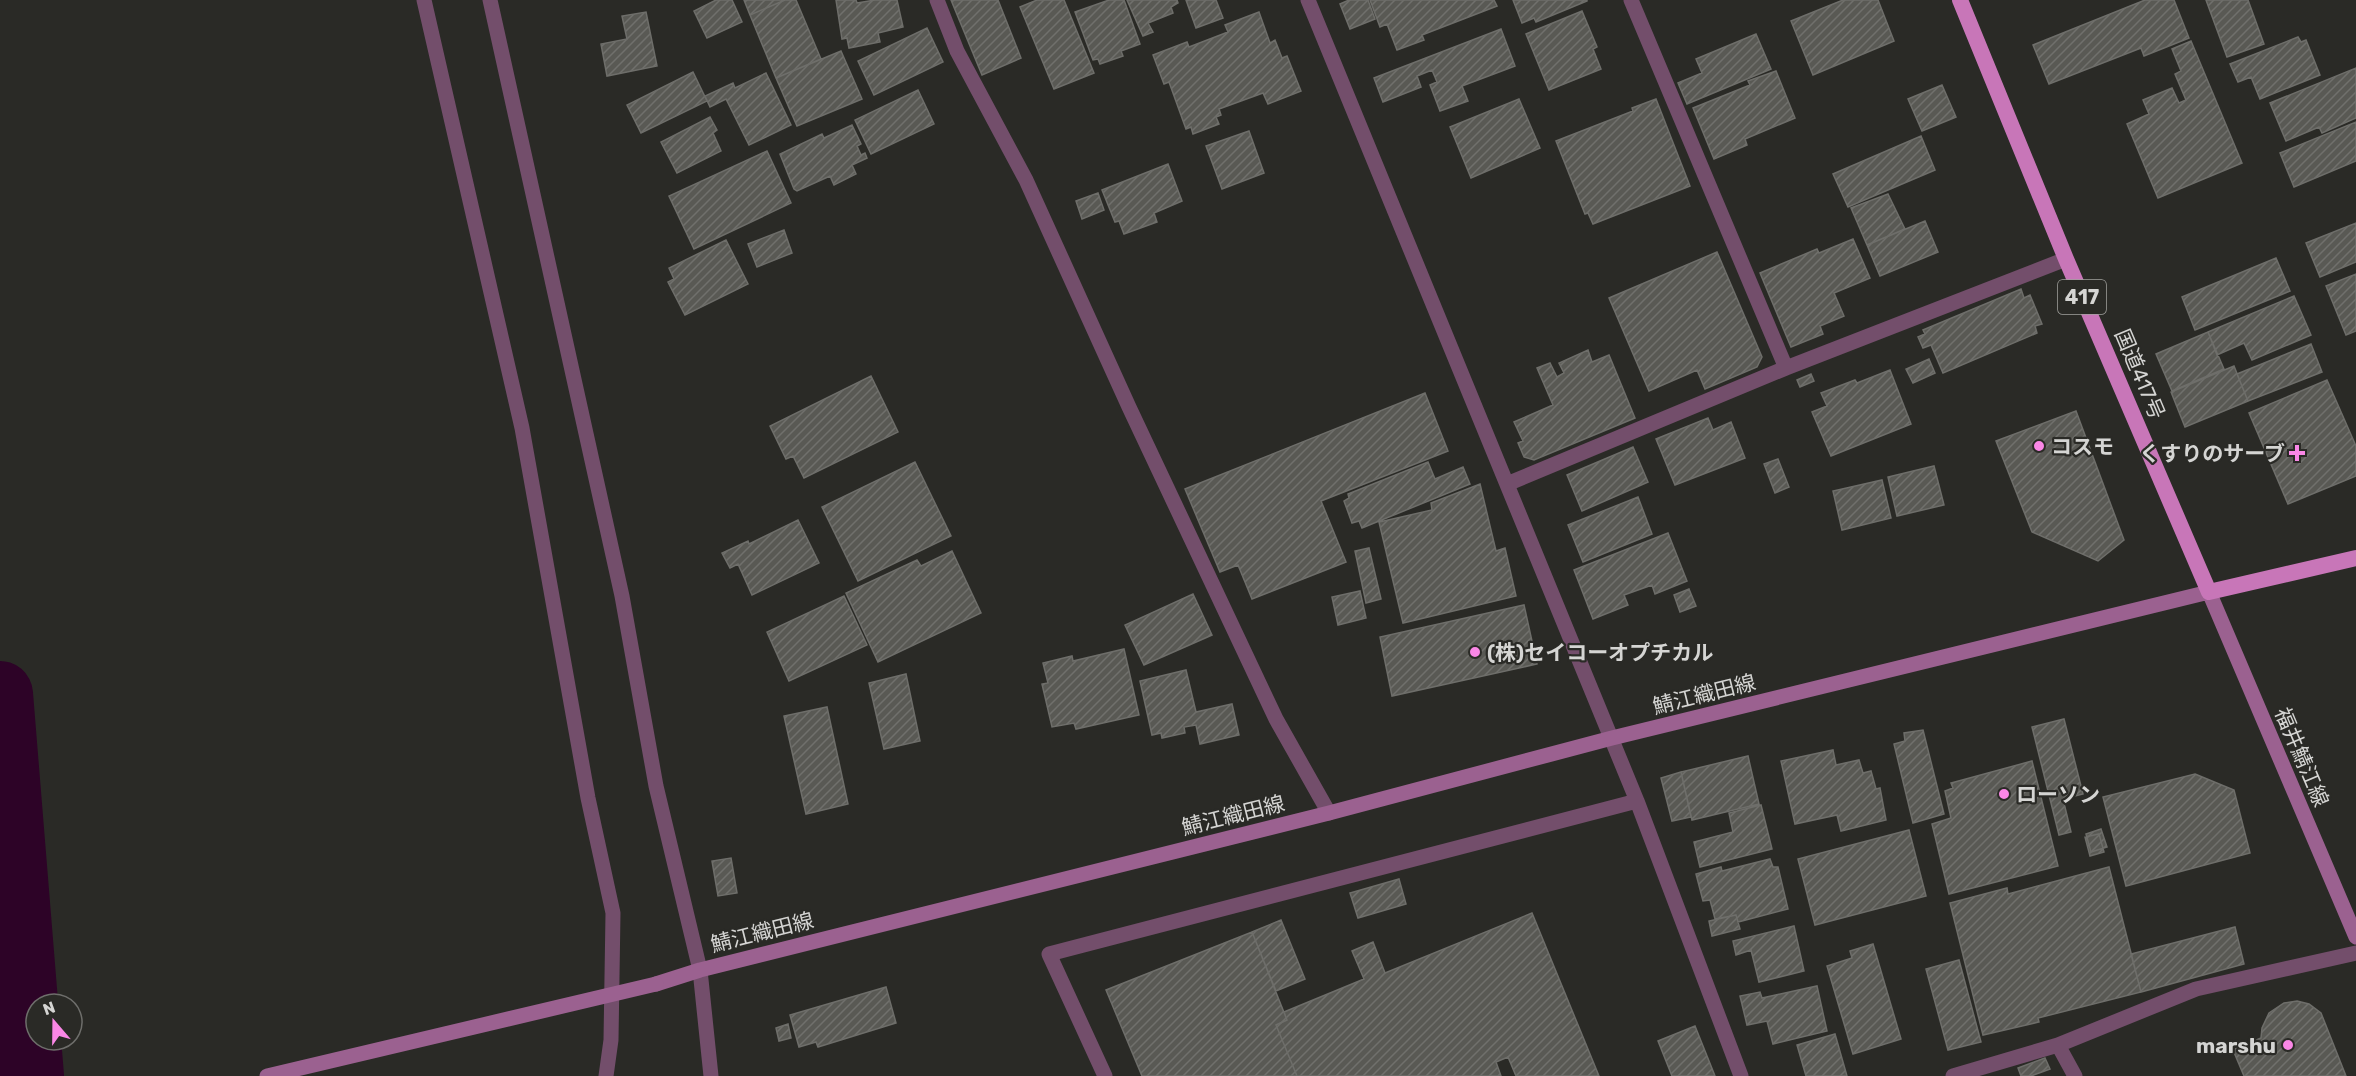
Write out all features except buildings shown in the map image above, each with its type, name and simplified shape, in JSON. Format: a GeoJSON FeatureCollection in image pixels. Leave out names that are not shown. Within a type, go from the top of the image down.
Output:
{"type":"FeatureCollection","features":[{"type":"Feature","properties":{"kind":"highway","name":"国道417号"},"geometry":{"type":"LineString","coordinates":[[1960,0],[2066,259],[2209,592]]}},
{"type":"Feature","properties":{"kind":"highway"},"geometry":{"type":"LineString","coordinates":[[2209,592],[2356,558]]}},
{"type":"Feature","properties":{"kind":"main road","name":"鯖江織田線"},"geometry":{"type":"LineString","coordinates":[[267,1076],[656,984],[700,970],[1329,813],[1612,738],[2209,592]]}},
{"type":"Feature","properties":{"kind":"main road","name":"福井鯖江線"},"geometry":{"type":"LineString","coordinates":[[2209,592],[2356,937]]}},
{"type":"Feature","properties":{"kind":"street"},"geometry":{"type":"LineString","coordinates":[[424,0],[522,428],[588,798],[613,913],[611,1040],[606,1076]]}},
{"type":"Feature","properties":{"kind":"street"},"geometry":{"type":"LineString","coordinates":[[490,0],[622,596],[656,786],[700,970],[711,1076]]}},
{"type":"Feature","properties":{"kind":"street"},"geometry":{"type":"LineString","coordinates":[[937,0],[957,51],[1026,180],[1134,418],[1276,719],[1329,813]]}},
{"type":"Feature","properties":{"kind":"street"},"geometry":{"type":"LineString","coordinates":[[1308,0],[1612,738],[1741,1076]]}},
{"type":"Feature","properties":{"kind":"street"},"geometry":{"type":"LineString","coordinates":[[1631,0],[1786,368]]}},
{"type":"Feature","properties":{"kind":"street"},"geometry":{"type":"LineString","coordinates":[[1507,484],[1786,368],[2066,259]]}},
{"type":"Feature","properties":{"kind":"street"},"geometry":{"type":"LineString","coordinates":[[1105,1076],[1048,954],[1637,801]]}},
{"type":"Feature","properties":{"kind":"street"},"geometry":{"type":"LineString","coordinates":[[1953,1076],[2058,1045],[2196,989],[2356,954]]}},
{"type":"Feature","properties":{"kind":"street"},"geometry":{"type":"LineString","coordinates":[[2058,1045],[2075,1076]]}},
{"type":"Feature","properties":{"kind":"waterway"},"geometry":{"type":"LineString","coordinates":[[0,694],[31,1076]]}},
{"type":"Feature","properties":{"kind":"place","name":"コスモ"},"geometry":{"type":"Point","coordinates":[2039,446]}},
{"type":"Feature","properties":{"kind":"place","name":"くすりのサーブ"},"geometry":{"type":"Point","coordinates":[2297,453]}},
{"type":"Feature","properties":{"kind":"place","name":"(株)セイコーオプチカル"},"geometry":{"type":"Point","coordinates":[1475,652]}},
{"type":"Feature","properties":{"kind":"place","name":"ローソン"},"geometry":{"type":"Point","coordinates":[2004,794]}},
{"type":"Feature","properties":{"kind":"place","name":"marshu"},"geometry":{"type":"Point","coordinates":[2288,1045]}}]}
